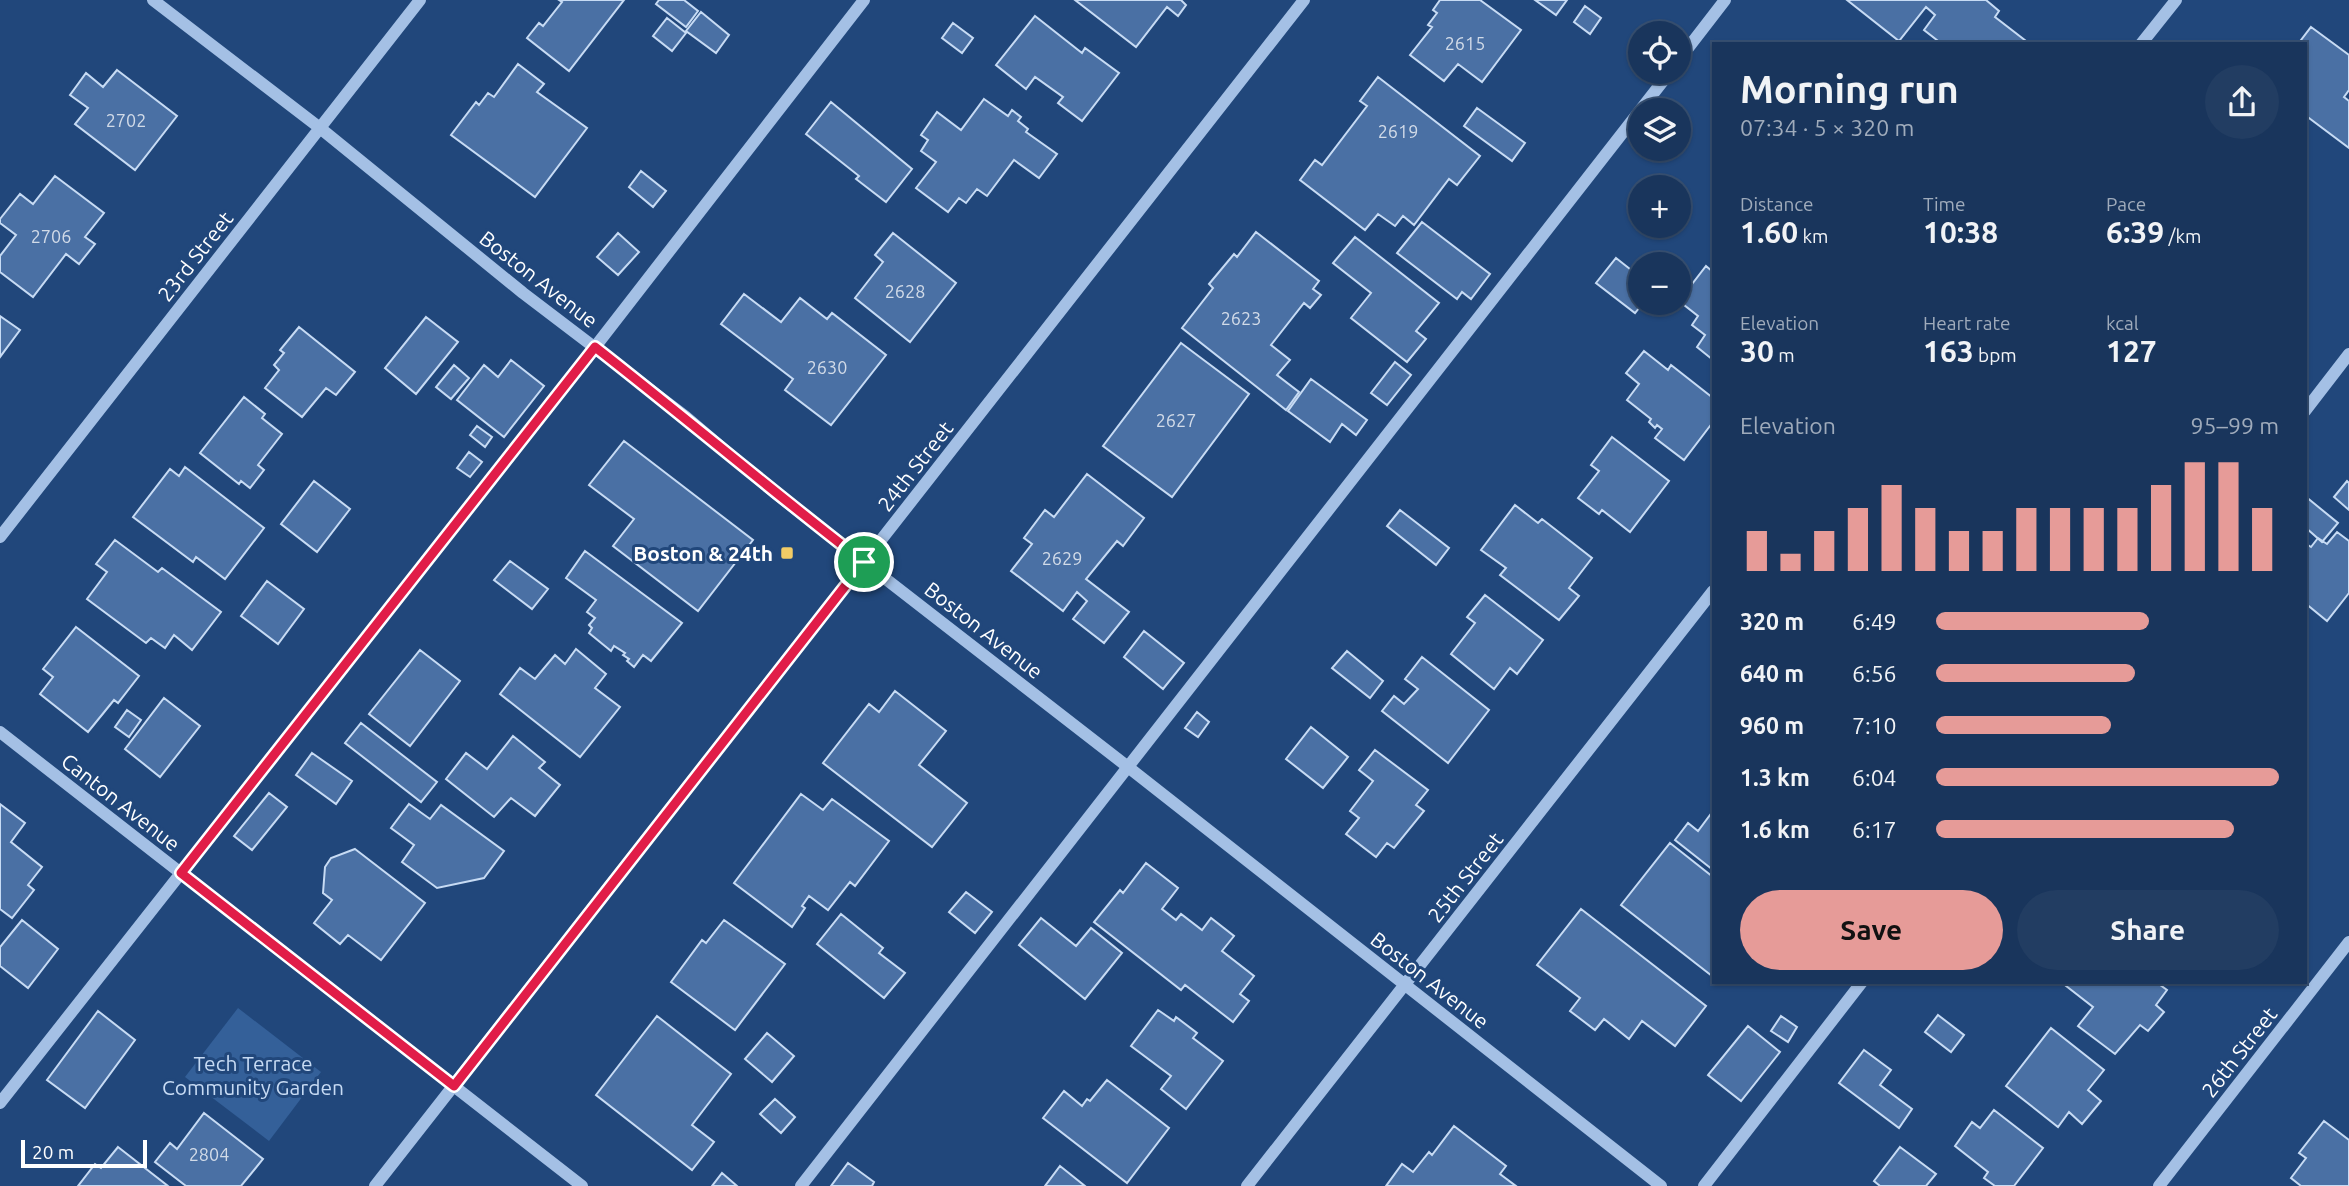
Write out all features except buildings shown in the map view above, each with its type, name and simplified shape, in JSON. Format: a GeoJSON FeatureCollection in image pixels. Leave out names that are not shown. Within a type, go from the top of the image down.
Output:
{"type":"FeatureCollection","features":[{"type":"Feature","properties":{"kind":"street","name":"Boston Avenue"},"geometry":{"type":"LineString","coordinates":[[153,0],[320,128],[523,293],[686,417],[775,493],[1661,1186]]}},
{"type":"Feature","properties":{"kind":"street","name":"23rd Street"},"geometry":{"type":"LineString","coordinates":[[0,537],[420,0]]}},
{"type":"Feature","properties":{"kind":"street"},"geometry":{"type":"LineString","coordinates":[[0,1102],[595,347],[864,0]]}},
{"type":"Feature","properties":{"kind":"street","name":"24th Street"},"geometry":{"type":"LineString","coordinates":[[375,1186],[1304,0]]}},
{"type":"Feature","properties":{"kind":"street"},"geometry":{"type":"LineString","coordinates":[[1691,44],[1725,0]]}},
{"type":"Feature","properties":{"kind":"street"},"geometry":{"type":"LineString","coordinates":[[2143,42],[2176,0]]}},
{"type":"Feature","properties":{"kind":"street"},"geometry":{"type":"LineString","coordinates":[[801,1186],[1661,84]]}},
{"type":"Feature","properties":{"kind":"street"},"geometry":{"type":"LineString","coordinates":[[2307,408],[2349,354]]}},
{"type":"Feature","properties":{"kind":"street","name":"25th Street"},"geometry":{"type":"LineString","coordinates":[[1247,1186],[1712,592]]}},
{"type":"Feature","properties":{"kind":"street","name":"Canton Avenue"},"geometry":{"type":"LineString","coordinates":[[0,732],[582,1186]]}},
{"type":"Feature","properties":{"kind":"street","name":"26th Street"},"geometry":{"type":"LineString","coordinates":[[2159,1186],[2349,942]]}},
{"type":"Feature","properties":{"kind":"street"},"geometry":{"type":"LineString","coordinates":[[1704,1186],[1860,984]]}},
{"type":"Feature","properties":{"kind":"green space","name":"Tech Terrace Community Garden"},"geometry":{"type":"Polygon","coordinates":[[[238,1008],[321,1072],[269,1141],[185,1077],[238,1008]]]}},
{"type":"Feature","properties":{"kind":"place","name":"Boston & 24th"},"geometry":{"type":"Point","coordinates":[787,553]}},
{"type":"Feature","properties":{"kind":"route"},"geometry":{"type":"LineString","coordinates":[[595,347],[686,417],[775,493],[864,562],[454,1086],[181,873],[595,347]]}}]}
